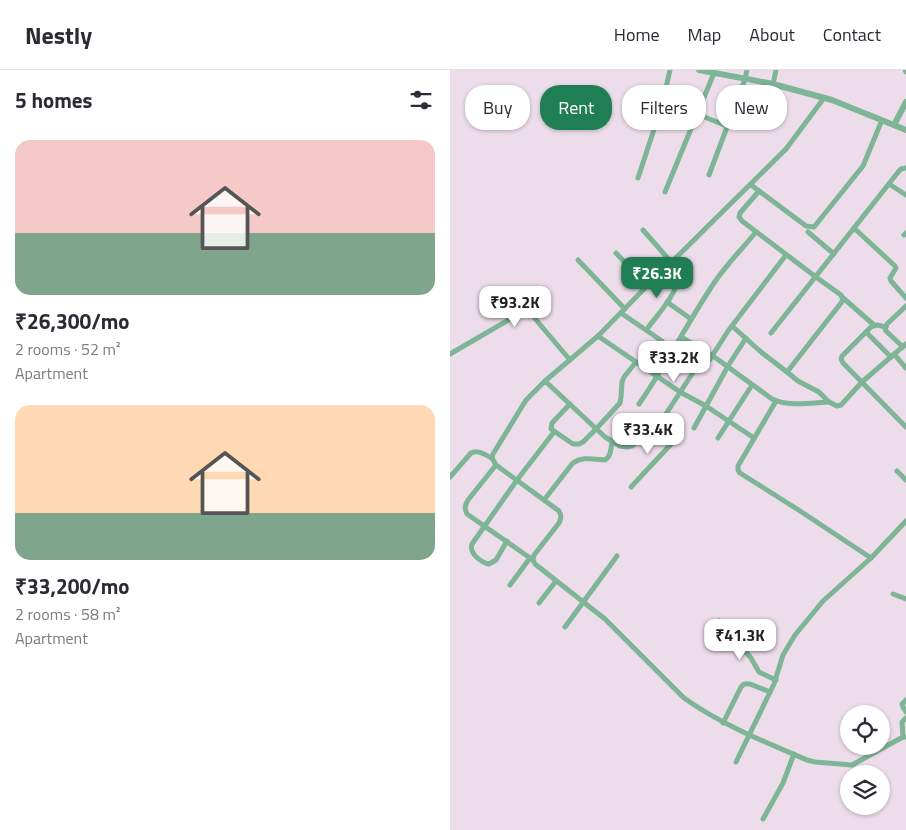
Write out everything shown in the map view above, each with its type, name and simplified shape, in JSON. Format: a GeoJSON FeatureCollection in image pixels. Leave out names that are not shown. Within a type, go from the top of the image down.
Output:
{"type":"FeatureCollection","features":[{"type":"Feature","properties":{"kind":"street"},"geometry":{"type":"LineString","coordinates":[[667,85],[670,70]]}},
{"type":"Feature","properties":{"kind":"street"},"geometry":{"type":"LineString","coordinates":[[700,70],[773,84],[824,98],[906,130]]}},
{"type":"Feature","properties":{"kind":"street"},"geometry":{"type":"LineString","coordinates":[[743,85],[747,70]]}},
{"type":"Feature","properties":{"kind":"street"},"geometry":{"type":"LineString","coordinates":[[773,84],[776,70]]}},
{"type":"Feature","properties":{"kind":"street"},"geometry":{"type":"LineString","coordinates":[[706,92],[714,73]]}},
{"type":"Feature","properties":{"kind":"street"},"geometry":{"type":"LineString","coordinates":[[492,458],[526,400],[598,336],[786,149],[824,98]]}},
{"type":"Feature","properties":{"kind":"street"},"geometry":{"type":"LineString","coordinates":[[894,125],[906,102]]}},
{"type":"Feature","properties":{"kind":"street"},"geometry":{"type":"LineString","coordinates":[[750,184],[806,226],[814,228],[863,166],[882,120]]}},
{"type":"Feature","properties":{"kind":"street"},"geometry":{"type":"LineString","coordinates":[[638,178],[654,130]]}},
{"type":"Feature","properties":{"kind":"street"},"geometry":{"type":"LineString","coordinates":[[665,192],[690,130]]}},
{"type":"Feature","properties":{"kind":"street"},"geometry":{"type":"LineString","coordinates":[[709,175],[726,130]]}},
{"type":"Feature","properties":{"kind":"street"},"geometry":{"type":"LineString","coordinates":[[772,333],[901,169],[906,168]]}},
{"type":"Feature","properties":{"kind":"street"},"geometry":{"type":"LineString","coordinates":[[889,184],[906,195]]}},
{"type":"Feature","properties":{"kind":"street"},"geometry":{"type":"LineString","coordinates":[[758,191],[740,213],[739,217],[742,221],[841,295],[842,298],[874,325],[886,327]]}},
{"type":"Feature","properties":{"kind":"street"},"geometry":{"type":"LineString","coordinates":[[854,228],[896,266],[890,278],[906,298]]}},
{"type":"Feature","properties":{"kind":"street"},"geometry":{"type":"LineString","coordinates":[[643,230],[672,262]]}},
{"type":"Feature","properties":{"kind":"street"},"geometry":{"type":"LineString","coordinates":[[639,404],[658,377],[691,319],[718,278],[756,232]]}},
{"type":"Feature","properties":{"kind":"street"},"geometry":{"type":"LineString","coordinates":[[808,232],[834,254]]}},
{"type":"Feature","properties":{"kind":"street"},"geometry":{"type":"LineString","coordinates":[[616,253],[647,286]]}},
{"type":"Feature","properties":{"kind":"street"},"geometry":{"type":"LineString","coordinates":[[546,381],[605,437],[620,446],[632,446],[660,423],[694,372],[705,367],[732,326],[786,255]]}},
{"type":"Feature","properties":{"kind":"street"},"geometry":{"type":"LineString","coordinates":[[578,260],[623,311],[662,340]]}},
{"type":"Feature","properties":{"kind":"street"},"geometry":{"type":"LineString","coordinates":[[647,329],[670,298],[677,280],[666,268]]}},
{"type":"Feature","properties":{"kind":"street"},"geometry":{"type":"LineString","coordinates":[[787,372],[841,303],[842,298]]}},
{"type":"Feature","properties":{"kind":"street"},"geometry":{"type":"LineString","coordinates":[[667,302],[691,319]]}},
{"type":"Feature","properties":{"kind":"street"},"geometry":{"type":"LineString","coordinates":[[886,327],[906,306]]}},
{"type":"Feature","properties":{"kind":"street"},"geometry":{"type":"LineString","coordinates":[[450,354],[524,311],[532,315],[570,360]]}},
{"type":"Feature","properties":{"kind":"street"},"geometry":{"type":"LineString","coordinates":[[874,325],[841,359],[906,427]]}},
{"type":"Feature","properties":{"kind":"street"},"geometry":{"type":"LineString","coordinates":[[732,326],[798,381],[819,392],[836,406],[841,405],[862,382],[904,345],[886,331],[886,327]]}},
{"type":"Feature","properties":{"kind":"street"},"geometry":{"type":"LineString","coordinates":[[866,332],[906,368]]}},
{"type":"Feature","properties":{"kind":"street"},"geometry":{"type":"LineString","coordinates":[[598,336],[680,392],[706,406],[754,438]]}},
{"type":"Feature","properties":{"kind":"street"},"geometry":{"type":"LineString","coordinates":[[681,337],[728,366],[776,401],[796,404],[829,402]]}},
{"type":"Feature","properties":{"kind":"street"},"geometry":{"type":"LineString","coordinates":[[694,428],[728,366],[746,338]]}},
{"type":"Feature","properties":{"kind":"street"},"geometry":{"type":"LineString","coordinates":[[570,404],[552,423],[551,429],[573,444],[579,444],[596,429],[620,402],[624,377],[636,362]]}},
{"type":"Feature","properties":{"kind":"street"},"geometry":{"type":"LineString","coordinates":[[718,438],[752,385]]}},
{"type":"Feature","properties":{"kind":"street"},"geometry":{"type":"LineString","coordinates":[[776,401],[738,466],[738,470],[871,558]]}},
{"type":"Feature","properties":{"kind":"street"},"geometry":{"type":"LineString","coordinates":[[631,488],[673,442],[673,435],[660,423]]}},
{"type":"Feature","properties":{"kind":"street"},"geometry":{"type":"LineString","coordinates":[[507,542],[496,560],[489,564],[484,563],[471,551],[470,547],[517,480],[554,432]]}},
{"type":"Feature","properties":{"kind":"street"},"geometry":{"type":"LineString","coordinates":[[544,500],[576,460],[605,460],[609,456],[612,442]]}},
{"type":"Feature","properties":{"kind":"street"},"geometry":{"type":"LineString","coordinates":[[450,477],[471,453],[477,451],[492,458],[496,465],[559,511],[561,518],[510,585]]}},
{"type":"Feature","properties":{"kind":"street"},"geometry":{"type":"LineString","coordinates":[[496,465],[465,504],[464,509],[467,514],[531,559],[605,619],[684,698],[723,723],[815,762],[852,765],[904,737],[902,722],[906,718]]}},
{"type":"Feature","properties":{"kind":"street"},"geometry":{"type":"LineString","coordinates":[[897,471],[906,480]]}},
{"type":"Feature","properties":{"kind":"street"},"geometry":{"type":"LineString","coordinates":[[736,762],[776,680],[783,655],[796,635],[823,600],[871,558],[906,521]]}},
{"type":"Feature","properties":{"kind":"street"},"geometry":{"type":"LineString","coordinates":[[565,627],[617,556]]}},
{"type":"Feature","properties":{"kind":"street"},"geometry":{"type":"LineString","coordinates":[[539,603],[556,581]]}},
{"type":"Feature","properties":{"kind":"street"},"geometry":{"type":"LineString","coordinates":[[893,594],[906,599]]}},
{"type":"Feature","properties":{"kind":"street"},"geometry":{"type":"LineString","coordinates":[[719,620],[751,658],[759,672],[776,680]]}},
{"type":"Feature","properties":{"kind":"street"},"geometry":{"type":"LineString","coordinates":[[723,723],[744,684],[750,684],[770,692]]}},
{"type":"Feature","properties":{"kind":"street"},"geometry":{"type":"LineString","coordinates":[[906,700],[902,704],[906,712]]}},
{"type":"Feature","properties":{"kind":"street"},"geometry":{"type":"LineString","coordinates":[[763,819],[783,783],[794,754]]}}]}
